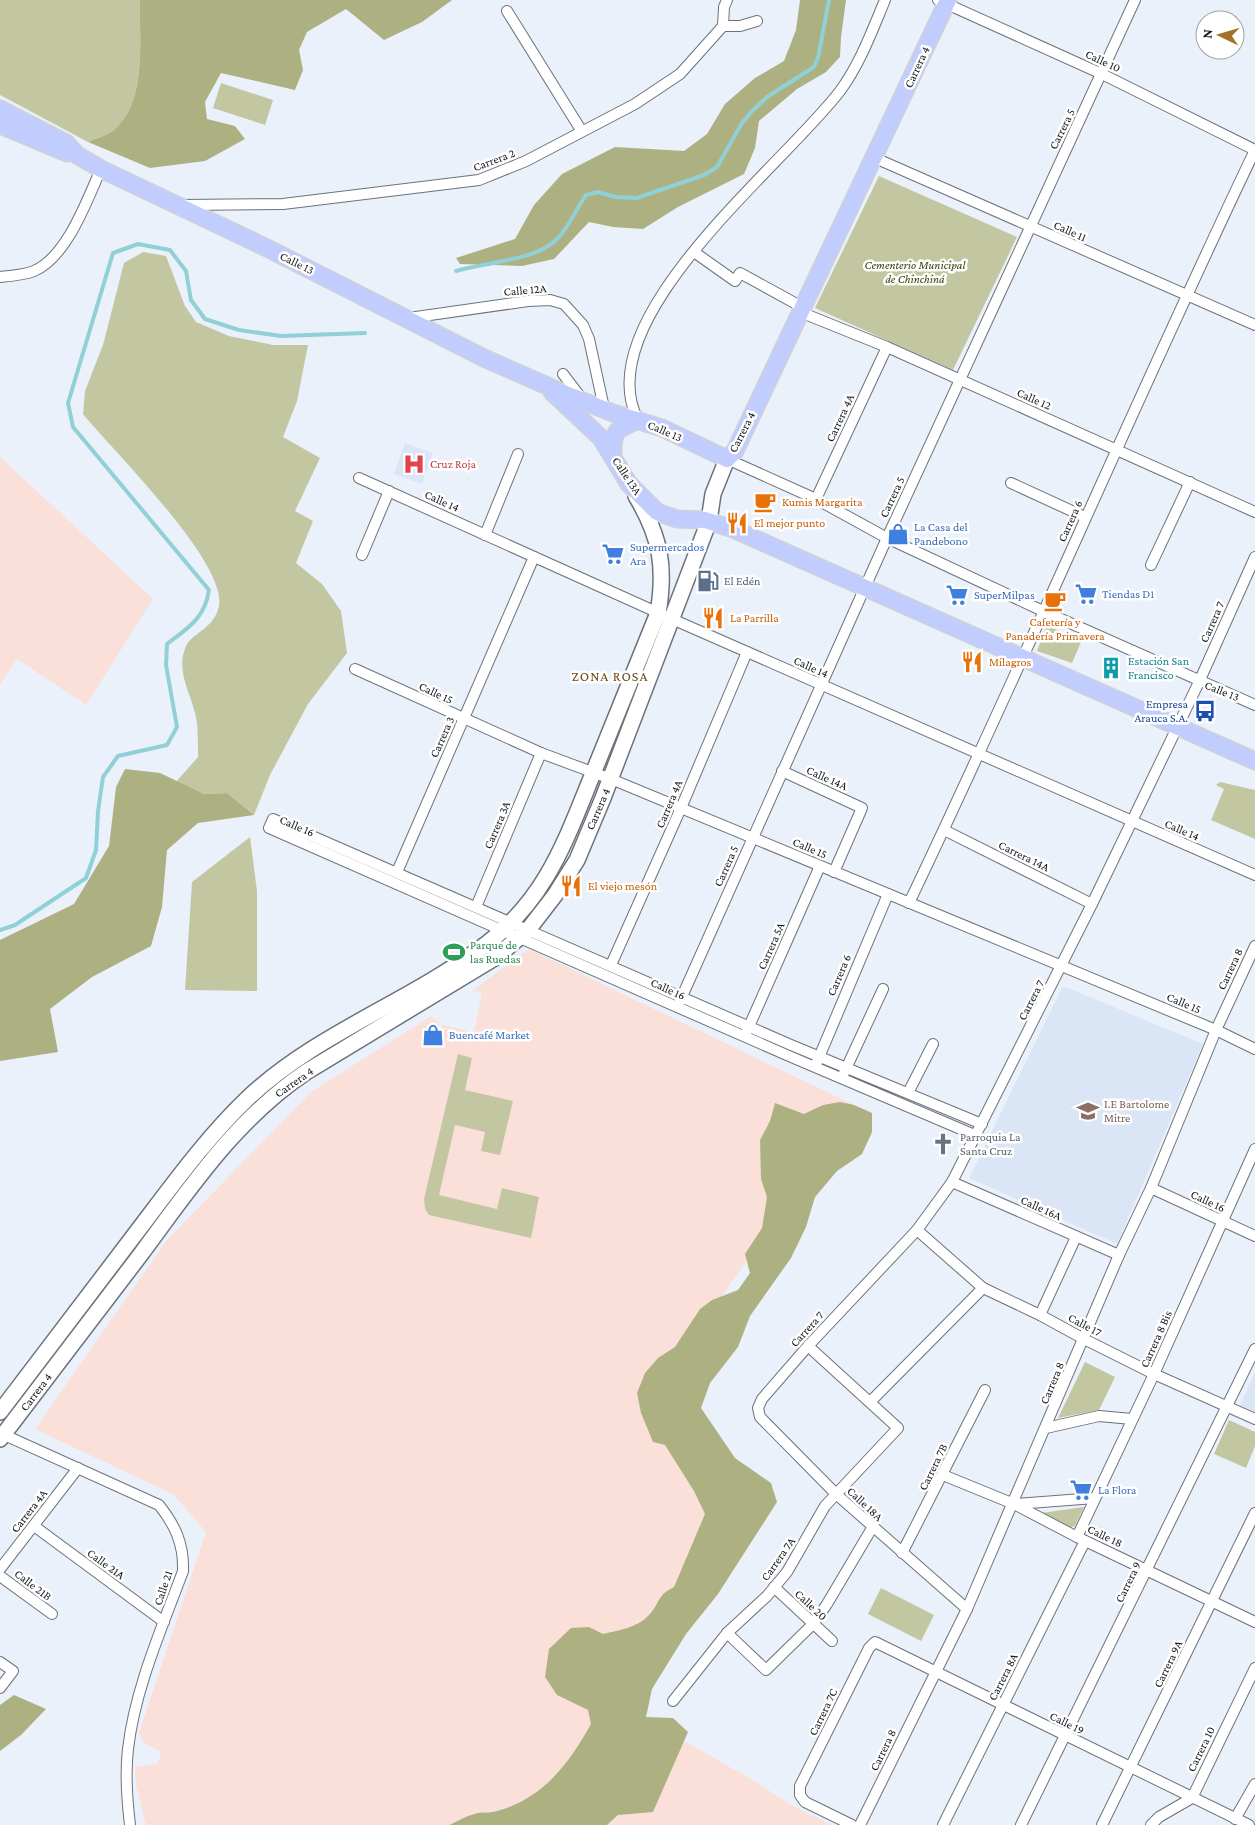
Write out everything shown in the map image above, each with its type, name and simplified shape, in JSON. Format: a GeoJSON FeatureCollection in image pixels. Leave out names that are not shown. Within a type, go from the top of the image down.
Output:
{"type":"FeatureCollection","features":[{"type":"Feature","properties":{"kind":"main road","name":"Carrera 4"},"geometry":{"type":"LineString","coordinates":[[0,1412],[204,1146],[266,1081],[304,1054],[448,978],[496,957],[524,933],[567,878],[611,779],[709,521],[713,494],[727,459],[735,451],[875,158],[944,1]]}},
{"type":"Feature","properties":{"kind":"main road"},"geometry":{"type":"LineString","coordinates":[[0,109],[66,143],[77,155]]}},
{"type":"Feature","properties":{"kind":"main road"},"geometry":{"type":"LineString","coordinates":[[0,125],[61,151],[77,155]]}},
{"type":"Feature","properties":{"kind":"main road","name":"Calle 13"},"geometry":{"type":"LineString","coordinates":[[77,155],[101,169],[269,249],[484,358],[613,413],[662,428],[727,459]]}},
{"type":"Feature","properties":{"kind":"main road","name":"Calle 13A"},"geometry":{"type":"LineString","coordinates":[[547,386],[595,431],[613,456],[629,484],[657,512],[677,519],[709,521],[728,526],[1255,761]]}},
{"type":"Feature","properties":{"kind":"main road"},"geometry":{"type":"LineString","coordinates":[[613,456],[613,435],[617,429],[638,420]]}},
{"type":"Feature","properties":{"kind":"main road","name":"Carrera 4"},"geometry":{"type":"LineString","coordinates":[[1,1436],[198,1178],[246,1120],[286,1086],[448,978],[507,926],[533,896],[559,856],[658,613],[663,586],[661,554],[649,518],[629,484]]}},
{"type":"Feature","properties":{"kind":"street"},"geometry":{"type":"LineString","coordinates":[[727,0],[724,6],[723,26],[740,26],[757,21]]}},
{"type":"Feature","properties":{"kind":"street"},"geometry":{"type":"LineString","coordinates":[[638,420],[631,406],[628,390],[628,371],[632,355],[652,310],[694,252],[840,91],[867,45],[885,0]]}},
{"type":"Feature","properties":{"kind":"street","name":"Carrera 5"},"geometry":{"type":"LineString","coordinates":[[680,1002],[887,538],[1135,0]]}},
{"type":"Feature","properties":{"kind":"street","name":"Calle 10"},"geometry":{"type":"LineString","coordinates":[[944,1],[1102,74],[1255,150]]}},
{"type":"Feature","properties":{"kind":"street"},"geometry":{"type":"LineString","coordinates":[[507,11],[581,130]]}},
{"type":"Feature","properties":{"kind":"street","name":"Carrera 2"},"geometry":{"type":"LineString","coordinates":[[175,205],[283,204],[424,189],[479,180],[526,161],[581,130],[635,104],[680,74],[723,26]]}},
{"type":"Feature","properties":{"kind":"street","name":"Carrera 6"},"geometry":{"type":"LineString","coordinates":[[909,903],[1023,657],[1185,295],[1255,150]]}},
{"type":"Feature","properties":{"kind":"street","name":"Calle 11"},"geometry":{"type":"LineString","coordinates":[[875,158],[1255,325]]}},
{"type":"Feature","properties":{"kind":"street"},"geometry":{"type":"LineString","coordinates":[[0,277],[34,271],[48,262],[78,222],[101,169]]}},
{"type":"Feature","properties":{"kind":"street","name":"Calle 12"},"geometry":{"type":"LineString","coordinates":[[694,252],[735,281],[740,273],[801,310],[1255,512]]}},
{"type":"Feature","properties":{"kind":"street","name":"Calle 12A"},"geometry":{"type":"LineString","coordinates":[[405,318],[528,301],[550,300],[564,304],[583,325],[589,338],[604,408]]}},
{"type":"Feature","properties":{"kind":"street","name":"Carrera 4A"},"geometry":{"type":"LineString","coordinates":[[816,500],[887,347]]}},
{"type":"Feature","properties":{"kind":"street"},"geometry":{"type":"LineString","coordinates":[[563,374],[582,400]]}},
{"type":"Feature","properties":{"kind":"street"},"geometry":{"type":"LineString","coordinates":[[485,535],[518,454]]}},
{"type":"Feature","properties":{"kind":"street","name":"Calle 13"},"geometry":{"type":"LineString","coordinates":[[727,459],[816,500],[887,538],[1043,611],[1199,682],[1255,705]]}},
{"type":"Feature","properties":{"kind":"street","name":"Calle 14"},"geometry":{"type":"LineString","coordinates":[[359,478],[658,613],[1255,875]]}},
{"type":"Feature","properties":{"kind":"street"},"geometry":{"type":"LineString","coordinates":[[1151,565],[1190,482]]}},
{"type":"Feature","properties":{"kind":"street"},"geometry":{"type":"LineString","coordinates":[[1011,483],[1085,517]]}},
{"type":"Feature","properties":{"kind":"street"},"geometry":{"type":"LineString","coordinates":[[362,555],[389,492]]}},
{"type":"Feature","properties":{"kind":"street","name":"Carrera 3"},"geometry":{"type":"LineString","coordinates":[[397,872],[534,557]]}},
{"type":"Feature","properties":{"kind":"street","name":"Carrera 7"},"geometry":{"type":"LineString","coordinates":[[758,1408],[762,1400],[808,1346],[917,1230],[952,1182],[1062,966],[1132,822],[1199,682],[1255,557]]}},
{"type":"Feature","properties":{"kind":"street","name":"Carrera 4A"},"geometry":{"type":"LineString","coordinates":[[611,965],[681,808],[747,652]]}},
{"type":"Feature","properties":{"kind":"street","name":"Calle 15"},"geometry":{"type":"LineString","coordinates":[[355,669],[541,753],[611,779],[1216,1030],[1255,1048]]}},
{"type":"Feature","properties":{"kind":"street","name":"Carrera 3A"},"geometry":{"type":"LineString","coordinates":[[476,906],[541,753]]}},
{"type":"Feature","properties":{"kind":"street","name":"Calle 14A"},"geometry":{"type":"LineString","coordinates":[[782,771],[862,808],[834,872]]}},
{"type":"Feature","properties":{"kind":"street","name":"Calle 16"},"geometry":{"type":"LineString","coordinates":[[507,926],[476,906],[273,819],[269,828],[507,926],[524,933],[680,1002],[749,1026],[982,1124]]}},
{"type":"Feature","properties":{"kind":"street","name":"Carrera 14A"},"geometry":{"type":"LineString","coordinates":[[944,830],[1092,904]]}},
{"type":"Feature","properties":{"kind":"street","name":"Carrera 5A"},"geometry":{"type":"LineString","coordinates":[[744,1036],[820,866]]}},
{"type":"Feature","properties":{"kind":"street","name":"Carrera 6"},"geometry":{"type":"LineString","coordinates":[[815,1067],[888,894]]}},
{"type":"Feature","properties":{"kind":"street","name":"Calle 16"},"geometry":{"type":"LineString","coordinates":[[524,933],[611,965],[744,1036],[977,1136]]}},
{"type":"Feature","properties":{"kind":"street","name":"Carrera 8"},"geometry":{"type":"LineString","coordinates":[[860,1825],[936,1672],[1014,1504],[1119,1255],[1151,1188],[1216,1030],[1255,946]]}},
{"type":"Feature","properties":{"kind":"street"},"geometry":{"type":"LineString","coordinates":[[842,1079],[883,989]]}},
{"type":"Feature","properties":{"kind":"street"},"geometry":{"type":"LineString","coordinates":[[908,1093],[933,1044]]}},
{"type":"Feature","properties":{"kind":"street","name":"Carrera 8 Bis"},"geometry":{"type":"LineString","coordinates":[[1081,1539],[1095,1498],[1154,1374],[1255,1149]]}},
{"type":"Feature","properties":{"kind":"street","name":"Calle 16A"},"geometry":{"type":"LineString","coordinates":[[952,1182],[1119,1255]]}},
{"type":"Feature","properties":{"kind":"street","name":"Calle 16"},"geometry":{"type":"LineString","coordinates":[[1151,1188],[1255,1236]]}},
{"type":"Feature","properties":{"kind":"street","name":"Calle 17"},"geometry":{"type":"LineString","coordinates":[[917,1230],[983,1288],[1154,1374],[1255,1418]]}},
{"type":"Feature","properties":{"kind":"street"},"geometry":{"type":"LineString","coordinates":[[1040,1315],[1076,1237]]}},
{"type":"Feature","properties":{"kind":"street"},"geometry":{"type":"LineString","coordinates":[[808,1346],[870,1402],[983,1288]]}},
{"type":"Feature","properties":{"kind":"street","name":"Carrera 9"},"geometry":{"type":"LineString","coordinates":[[1021,1825],[1066,1737],[1255,1349]]}},
{"type":"Feature","properties":{"kind":"street","name":"Carrera 7B"},"geometry":{"type":"LineString","coordinates":[[902,1554],[985,1390]]}},
{"type":"Feature","properties":{"kind":"street","name":"Carrera 7A"},"geometry":{"type":"LineString","coordinates":[[672,1701],[727,1633],[774,1587],[786,1572],[825,1506],[898,1428],[870,1402]]}},
{"type":"Feature","properties":{"kind":"street","name":"Calle 18A"},"geometry":{"type":"LineString","coordinates":[[758,1408],[760,1417],[836,1494],[872,1528],[966,1609]]}},
{"type":"Feature","properties":{"kind":"street"},"geometry":{"type":"LineString","coordinates":[[1046,1428],[1099,1416],[1132,1419]]}},
{"type":"Feature","properties":{"kind":"street","name":"Calle 21"},"geometry":{"type":"LineString","coordinates":[[1,1436],[159,1504],[174,1525],[184,1553],[182,1571],[136,1703],[128,1748],[126,1778],[130,1825]]}},
{"type":"Feature","properties":{"kind":"street","name":"Carrera 4A"},"geometry":{"type":"LineString","coordinates":[[0,1569],[78,1468]]}},
{"type":"Feature","properties":{"kind":"street","name":"Calle 18"},"geometry":{"type":"LineString","coordinates":[[943,1475],[1014,1504],[1081,1539],[1255,1622]]}},
{"type":"Feature","properties":{"kind":"street"},"geometry":{"type":"LineString","coordinates":[[1014,1504],[1095,1498]]}},
{"type":"Feature","properties":{"kind":"street","name":"Carrera 9A"},"geometry":{"type":"LineString","coordinates":[[1102,1825],[1255,1513]]}},
{"type":"Feature","properties":{"kind":"street","name":"Calle 21A"},"geometry":{"type":"LineString","coordinates":[[34,1526],[164,1622]]}},
{"type":"Feature","properties":{"kind":"street"},"geometry":{"type":"LineString","coordinates":[[727,1633],[766,1670],[812,1624],[827,1604],[872,1528]]}},
{"type":"Feature","properties":{"kind":"street","name":"Carrera 8A"},"geometry":{"type":"LineString","coordinates":[[943,1825],[1003,1705],[1081,1539]]}},
{"type":"Feature","properties":{"kind":"street","name":"Calle 21B"},"geometry":{"type":"LineString","coordinates":[[0,1576],[52,1614]]}},
{"type":"Feature","properties":{"kind":"street","name":"Calle 20"},"geometry":{"type":"LineString","coordinates":[[774,1587],[832,1641]]}},
{"type":"Feature","properties":{"kind":"street","name":"Calle 19"},"geometry":{"type":"LineString","coordinates":[[875,1642],[1249,1825]]}},
{"type":"Feature","properties":{"kind":"street","name":"Carrera 7C"},"geometry":{"type":"LineString","coordinates":[[852,1825],[805,1802],[800,1795],[800,1786],[868,1648],[875,1642]]}},
{"type":"Feature","properties":{"kind":"street"},"geometry":{"type":"LineString","coordinates":[[0,1662],[13,1671],[0,1688]]}},
{"type":"Feature","properties":{"kind":"street","name":"Carrera 10"},"geometry":{"type":"LineString","coordinates":[[1192,1798],[1255,1668]]}},
{"type":"Feature","properties":{"kind":"street"},"geometry":{"type":"LineString","coordinates":[[1235,1819],[1255,1784]]}},
{"type":"Feature","properties":{"kind":"street"},"geometry":{"type":"LineString","coordinates":[[1151,1825],[1159,1817],[1192,1798]]}},
{"type":"Feature","properties":{"kind":"shaded area","name":"Cruz Roja"},"geometry":{"type":"Polygon","coordinates":[[[405,443],[433,453],[422,484],[394,474],[405,443]]]}},
{"type":"Feature","properties":{"kind":"shaded area"},"geometry":{"type":"Polygon","coordinates":[[[0,457],[153,599],[86,705],[17,659],[0,684],[0,457]]]}},
{"type":"Feature","properties":{"kind":"shaded area"},"geometry":{"type":"Polygon","coordinates":[[[529,949],[854,1105],[653,1396],[725,1531],[637,1714],[756,1782],[793,1806],[831,1825],[607,1825],[618,1815],[552,1779],[540,1791],[519,1803],[496,1811],[477,1813],[449,1825],[146,1825],[136,1785],[135,1767],[158,1763],[161,1752],[143,1742],[139,1733],[206,1532],[174,1495],[35,1429],[167,1240],[311,1092],[431,1016],[439,1022],[438,1033],[442,1033],[442,1025],[474,1032],[482,992],[472,991],[529,949]]]}},
{"type":"Feature","properties":{"kind":"shaded area","name":"I.E Bartolome Mitre"},"geometry":{"type":"Polygon","coordinates":[[[1063,986],[1203,1044],[1117,1244],[969,1178],[1063,986]]]}},
{"type":"Feature","properties":{"kind":"shaded area"},"geometry":{"type":"Polygon","coordinates":[[[1255,1372],[1255,1414],[1239,1407],[1255,1372]]]}},
{"type":"Feature","properties":{"kind":"green space"},"geometry":{"type":"Polygon","coordinates":[[[0,0],[140,0],[140,50],[137,85],[133,102],[126,116],[116,128],[88,142],[0,95],[0,0]]]}},
{"type":"Feature","properties":{"kind":"green space"},"geometry":{"type":"Polygon","coordinates":[[[140,0],[452,0],[422,22],[384,40],[346,9],[307,32],[299,50],[303,70],[295,90],[221,73],[205,102],[207,119],[235,126],[245,139],[205,161],[150,168],[88,142],[116,128],[126,116],[133,102],[139,68],[140,0]]]}},
{"type":"Feature","properties":{"kind":"green space"},"geometry":{"type":"Polygon","coordinates":[[[800,0],[846,0],[840,57],[826,72],[797,89],[759,121],[755,148],[744,174],[678,207],[643,229],[613,227],[589,222],[554,259],[522,266],[460,264],[456,258],[515,239],[534,205],[562,174],[615,147],[684,151],[707,134],[725,104],[755,78],[784,61],[796,30],[800,0]]]}},
{"type":"Feature","properties":{"kind":"green space"},"geometry":{"type":"Polygon","coordinates":[[[221,83],[273,100],[265,125],[213,108],[221,83]]]}},
{"type":"Feature","properties":{"kind":"green space","name":"Cementerio Municipal de Chinchiná"},"geometry":{"type":"Polygon","coordinates":[[[879,176],[1017,237],[953,370],[815,308],[879,176]]]}},
{"type":"Feature","properties":{"kind":"green space"},"geometry":{"type":"Polygon","coordinates":[[[143,252],[166,256],[185,306],[196,322],[229,336],[273,345],[308,345],[297,401],[283,437],[320,458],[295,511],[313,521],[296,563],[322,584],[341,611],[347,653],[308,704],[270,775],[254,815],[227,793],[204,794],[176,782],[198,757],[197,723],[183,675],[183,656],[189,641],[213,620],[216,614],[219,606],[217,587],[205,563],[187,535],[141,479],[83,414],[85,391],[103,345],[124,263],[143,252]]]}},
{"type":"Feature","properties":{"kind":"green space"},"geometry":{"type":"Polygon","coordinates":[[[1047,625],[1081,642],[1072,663],[1037,651],[1047,625]]]}},
{"type":"Feature","properties":{"kind":"green space"},"geometry":{"type":"Polygon","coordinates":[[[125,769],[160,773],[204,794],[227,793],[254,815],[198,823],[167,850],[162,907],[151,946],[92,977],[50,1009],[58,1052],[0,1061],[0,940],[74,904],[109,846],[116,787],[125,769]]]}},
{"type":"Feature","properties":{"kind":"green space"},"geometry":{"type":"Polygon","coordinates":[[[1220,782],[1255,790],[1255,839],[1211,820],[1224,789],[1216,785],[1220,782]]]}},
{"type":"Feature","properties":{"kind":"green space"},"geometry":{"type":"Polygon","coordinates":[[[250,837],[257,891],[257,991],[185,990],[192,882],[250,837]]]}},
{"type":"Feature","properties":{"kind":"green space"},"geometry":{"type":"Polygon","coordinates":[[[458,1054],[472,1058],[465,1090],[513,1101],[500,1155],[481,1151],[485,1132],[455,1125],[439,1195],[497,1209],[502,1188],[539,1197],[531,1238],[429,1215],[425,1209],[424,1199],[458,1054]]]}},
{"type":"Feature","properties":{"kind":"green space"},"geometry":{"type":"Polygon","coordinates":[[[840,1102],[854,1105],[872,1113],[872,1132],[862,1154],[837,1171],[815,1197],[806,1227],[791,1258],[750,1316],[738,1347],[710,1383],[701,1408],[735,1458],[771,1483],[777,1502],[718,1594],[686,1634],[652,1689],[646,1717],[673,1718],[688,1732],[653,1812],[618,1815],[607,1825],[449,1825],[474,1814],[495,1812],[513,1805],[541,1789],[553,1778],[573,1753],[591,1724],[588,1710],[557,1695],[545,1677],[549,1649],[571,1628],[589,1627],[603,1634],[628,1628],[639,1623],[649,1615],[661,1596],[674,1587],[705,1514],[694,1491],[665,1445],[653,1442],[641,1413],[637,1393],[645,1373],[658,1358],[675,1347],[700,1309],[712,1300],[738,1290],[750,1273],[745,1254],[762,1228],[767,1197],[761,1179],[760,1140],[770,1121],[775,1103],[804,1114],[823,1105],[840,1102]]]}},
{"type":"Feature","properties":{"kind":"green space"},"geometry":{"type":"Polygon","coordinates":[[[1085,1362],[1115,1377],[1099,1410],[1058,1418],[1085,1362]]]}},
{"type":"Feature","properties":{"kind":"green space"},"geometry":{"type":"Polygon","coordinates":[[[1229,1420],[1255,1432],[1255,1446],[1246,1468],[1214,1454],[1229,1420]]]}},
{"type":"Feature","properties":{"kind":"green space"},"geometry":{"type":"Polygon","coordinates":[[[1084,1507],[1075,1526],[1070,1528],[1041,1513],[1084,1507]]]}},
{"type":"Feature","properties":{"kind":"green space"},"geometry":{"type":"Polygon","coordinates":[[[881,1588],[934,1615],[921,1641],[868,1614],[881,1588]]]}},
{"type":"Feature","properties":{"kind":"green space"},"geometry":{"type":"Polygon","coordinates":[[[14,1695],[46,1709],[21,1735],[0,1751],[0,1705],[14,1695]]]}},
{"type":"Feature","properties":{"kind":"waterway"},"geometry":{"type":"LineString","coordinates":[[456,271],[522,257],[547,247],[564,230],[586,195],[598,192],[615,197],[637,198],[704,175],[717,167],[742,123],[752,111],[767,97],[814,67],[818,58],[829,0]]}},
{"type":"Feature","properties":{"kind":"waterway"},"geometry":{"type":"LineString","coordinates":[[0,930],[15,925],[86,878],[96,850],[98,811],[103,777],[118,756],[167,745],[177,727],[166,665],[167,644],[188,627],[199,615],[204,608],[209,590],[73,427],[68,403],[113,253],[138,244],[170,250],[186,271],[191,300],[205,319],[239,330],[281,336],[365,333]]}},
{"type":"Feature","properties":{"kind":"place","name":"Cruz Roja"},"geometry":{"type":"Point","coordinates":[414,464]}},
{"type":"Feature","properties":{"kind":"place","name":"Kumis Margarita"},"geometry":{"type":"Point","coordinates":[765,502]}},
{"type":"Feature","properties":{"kind":"place","name":"El mejor punto"},"geometry":{"type":"Point","coordinates":[737,523]}},
{"type":"Feature","properties":{"kind":"place","name":"La Casa del Pandebono"},"geometry":{"type":"Point","coordinates":[898,534]}},
{"type":"Feature","properties":{"kind":"place","name":"Supermercados Ara"},"geometry":{"type":"Point","coordinates":[613,554]}},
{"type":"Feature","properties":{"kind":"place","name":"El Edén"},"geometry":{"type":"Point","coordinates":[708,581]}},
{"type":"Feature","properties":{"kind":"place","name":"Tiendas D1"},"geometry":{"type":"Point","coordinates":[1086,594]}},
{"type":"Feature","properties":{"kind":"place","name":"SuperMilpas"},"geometry":{"type":"Point","coordinates":[957,595]}},
{"type":"Feature","properties":{"kind":"place","name":"Cafetería y Panadería Primavera"},"geometry":{"type":"Point","coordinates":[1055,601]}},
{"type":"Feature","properties":{"kind":"place","name":"La Parrilla"},"geometry":{"type":"Point","coordinates":[713,618]}},
{"type":"Feature","properties":{"kind":"place","name":"Milagros"},"geometry":{"type":"Point","coordinates":[972,662]}},
{"type":"Feature","properties":{"kind":"place","name":"Estación San Francisco"},"geometry":{"type":"Point","coordinates":[1111,668]}},
{"type":"Feature","properties":{"kind":"place","name":"Empresa Arauca S.A."},"geometry":{"type":"Point","coordinates":[1205,711]}},
{"type":"Feature","properties":{"kind":"place","name":"El viejo mesón"},"geometry":{"type":"Point","coordinates":[571,886]}},
{"type":"Feature","properties":{"kind":"place","name":"Parque de las Ruedas"},"geometry":{"type":"Point","coordinates":[454,952]}},
{"type":"Feature","properties":{"kind":"place","name":"Buencafé Market"},"geometry":{"type":"Point","coordinates":[433,1035]}},
{"type":"Feature","properties":{"kind":"place","name":"I.E Bartolome Mitre"},"geometry":{"type":"Point","coordinates":[1088,1111]}},
{"type":"Feature","properties":{"kind":"place","name":"Parroquia La Santa Cruz"},"geometry":{"type":"Point","coordinates":[943,1144]}},
{"type":"Feature","properties":{"kind":"place","name":"La Flora"},"geometry":{"type":"Point","coordinates":[1081,1490]}},
{"type":"Feature","properties":{"kind":"district","name":"ZONA ROSA"},"geometry":{"type":"Point","coordinates":[610,676]}}]}
